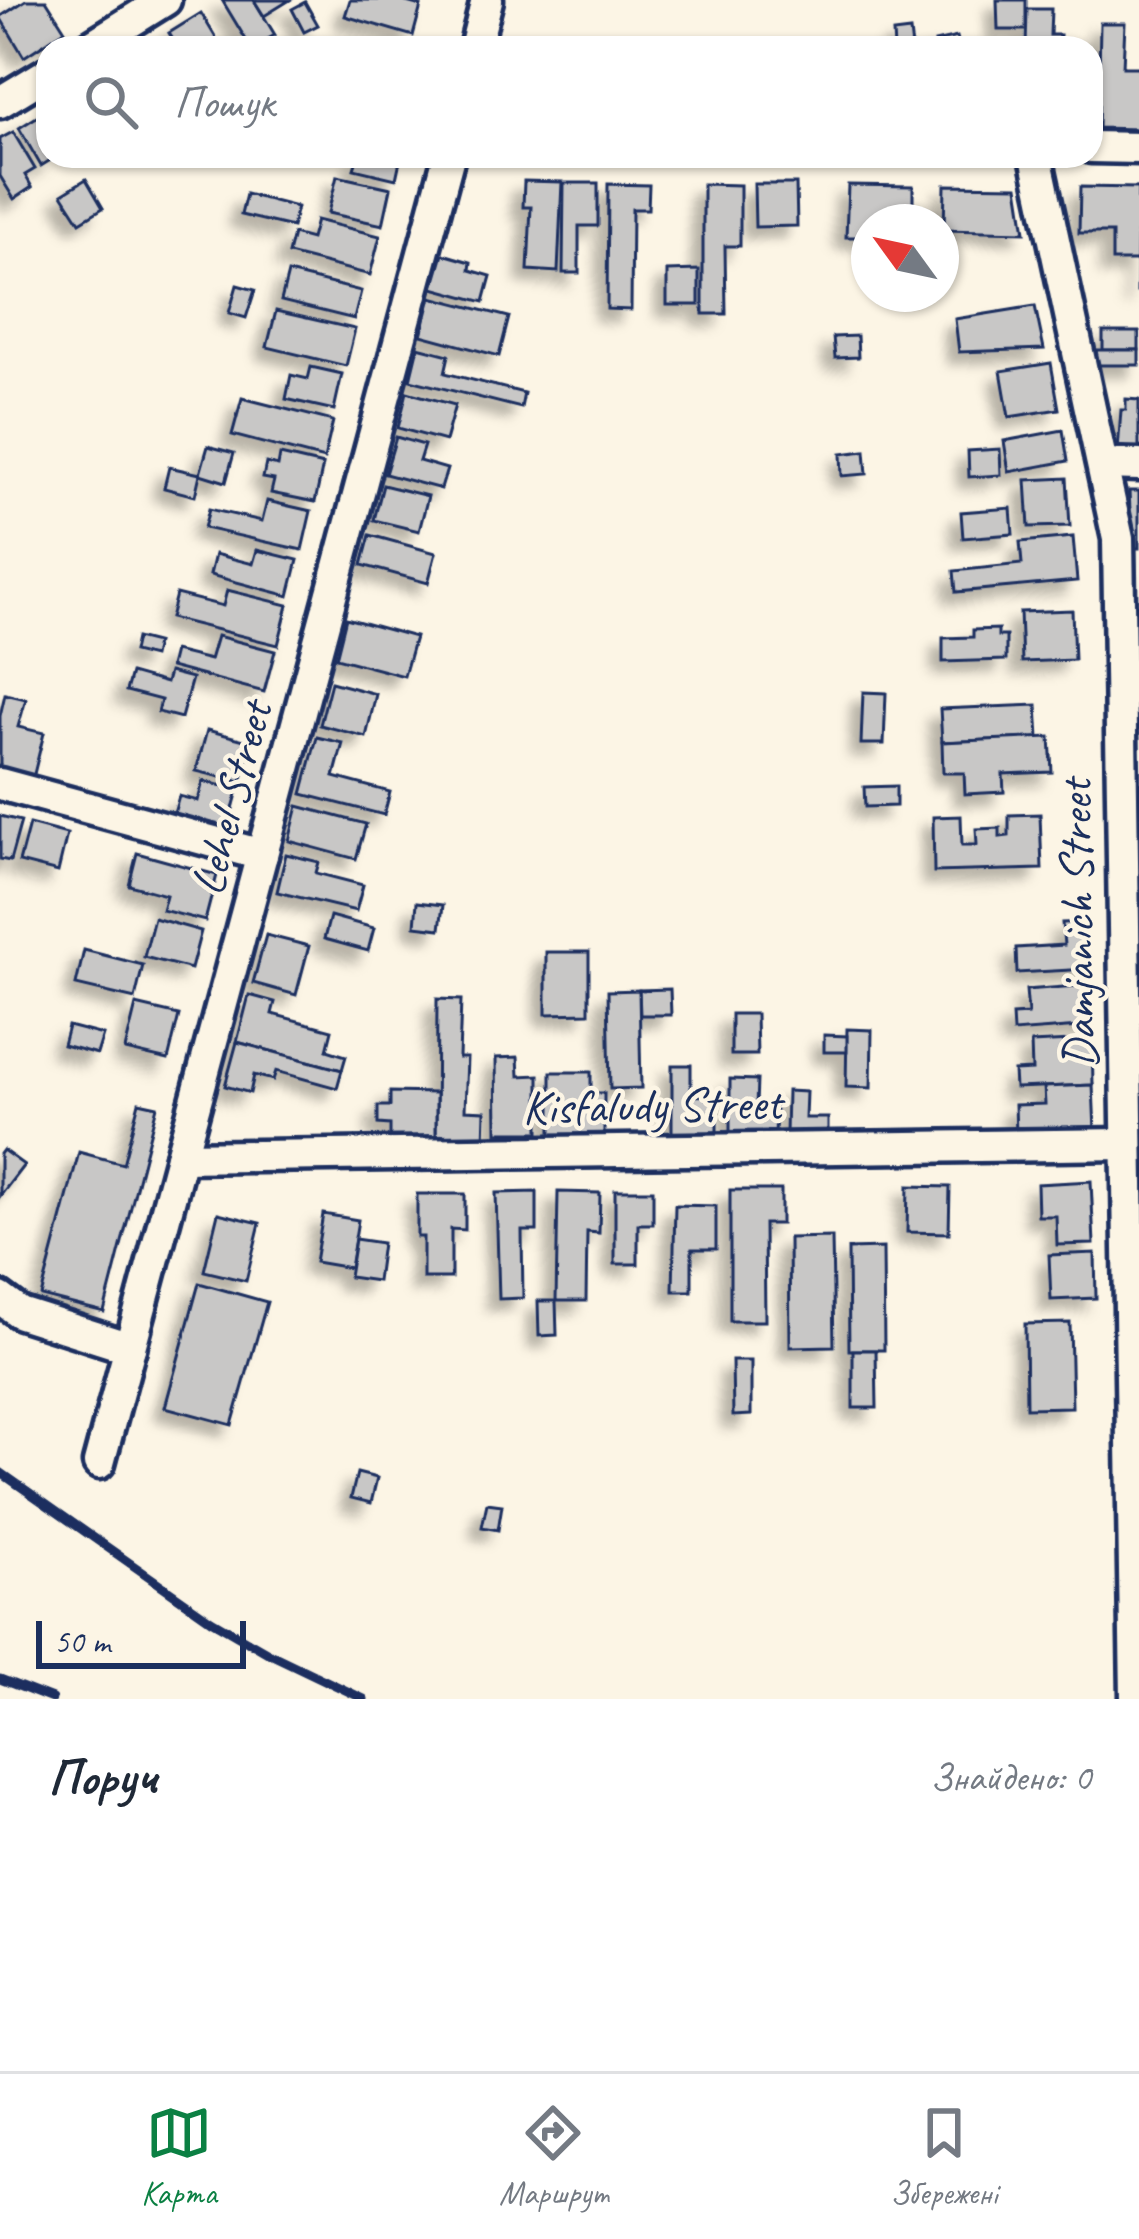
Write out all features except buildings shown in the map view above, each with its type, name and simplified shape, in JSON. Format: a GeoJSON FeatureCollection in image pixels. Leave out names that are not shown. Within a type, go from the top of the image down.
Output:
{"type":"FeatureCollection","features":[{"type":"Feature","properties":{"kind":"street"},"geometry":{"type":"LineString","coordinates":[[107,36],[165,0]]}},
{"type":"Feature","properties":{"kind":"street"},"geometry":{"type":"LineString","coordinates":[[479,36],[487,0]]}},
{"type":"Feature","properties":{"kind":"street"},"geometry":{"type":"LineString","coordinates":[[0,102],[36,80]]}},
{"type":"Feature","properties":{"kind":"street"},"geometry":{"type":"LineString","coordinates":[[1103,147],[1139,148]]}},
{"type":"Feature","properties":{"kind":"street","name":"Lehel Street"},"geometry":{"type":"LineString","coordinates":[[99,1463],[446,168]]}},
{"type":"Feature","properties":{"kind":"street","name":"Damjanich Street"},"geometry":{"type":"LineString","coordinates":[[1039,168],[1118,539],[1136,1699]]}},
{"type":"Feature","properties":{"kind":"street"},"geometry":{"type":"LineString","coordinates":[[1104,464],[1139,465]]}},
{"type":"Feature","properties":{"kind":"street"},"geometry":{"type":"LineString","coordinates":[[0,784],[262,855]]}},
{"type":"Feature","properties":{"kind":"street","name":"Kisfaludy Street"},"geometry":{"type":"LineString","coordinates":[[181,1156],[1125,1144]]}},
{"type":"Feature","properties":{"kind":"street"},"geometry":{"type":"LineString","coordinates":[[0,1298],[20,1312],[130,1348]]}},
{"type":"Feature","properties":{"kind":"railway"},"geometry":{"type":"LineString","coordinates":[[0,1472],[211,1620],[364,1699]]}},
{"type":"Feature","properties":{"kind":"railway"},"geometry":{"type":"LineString","coordinates":[[0,1679],[52,1699]]}}]}
